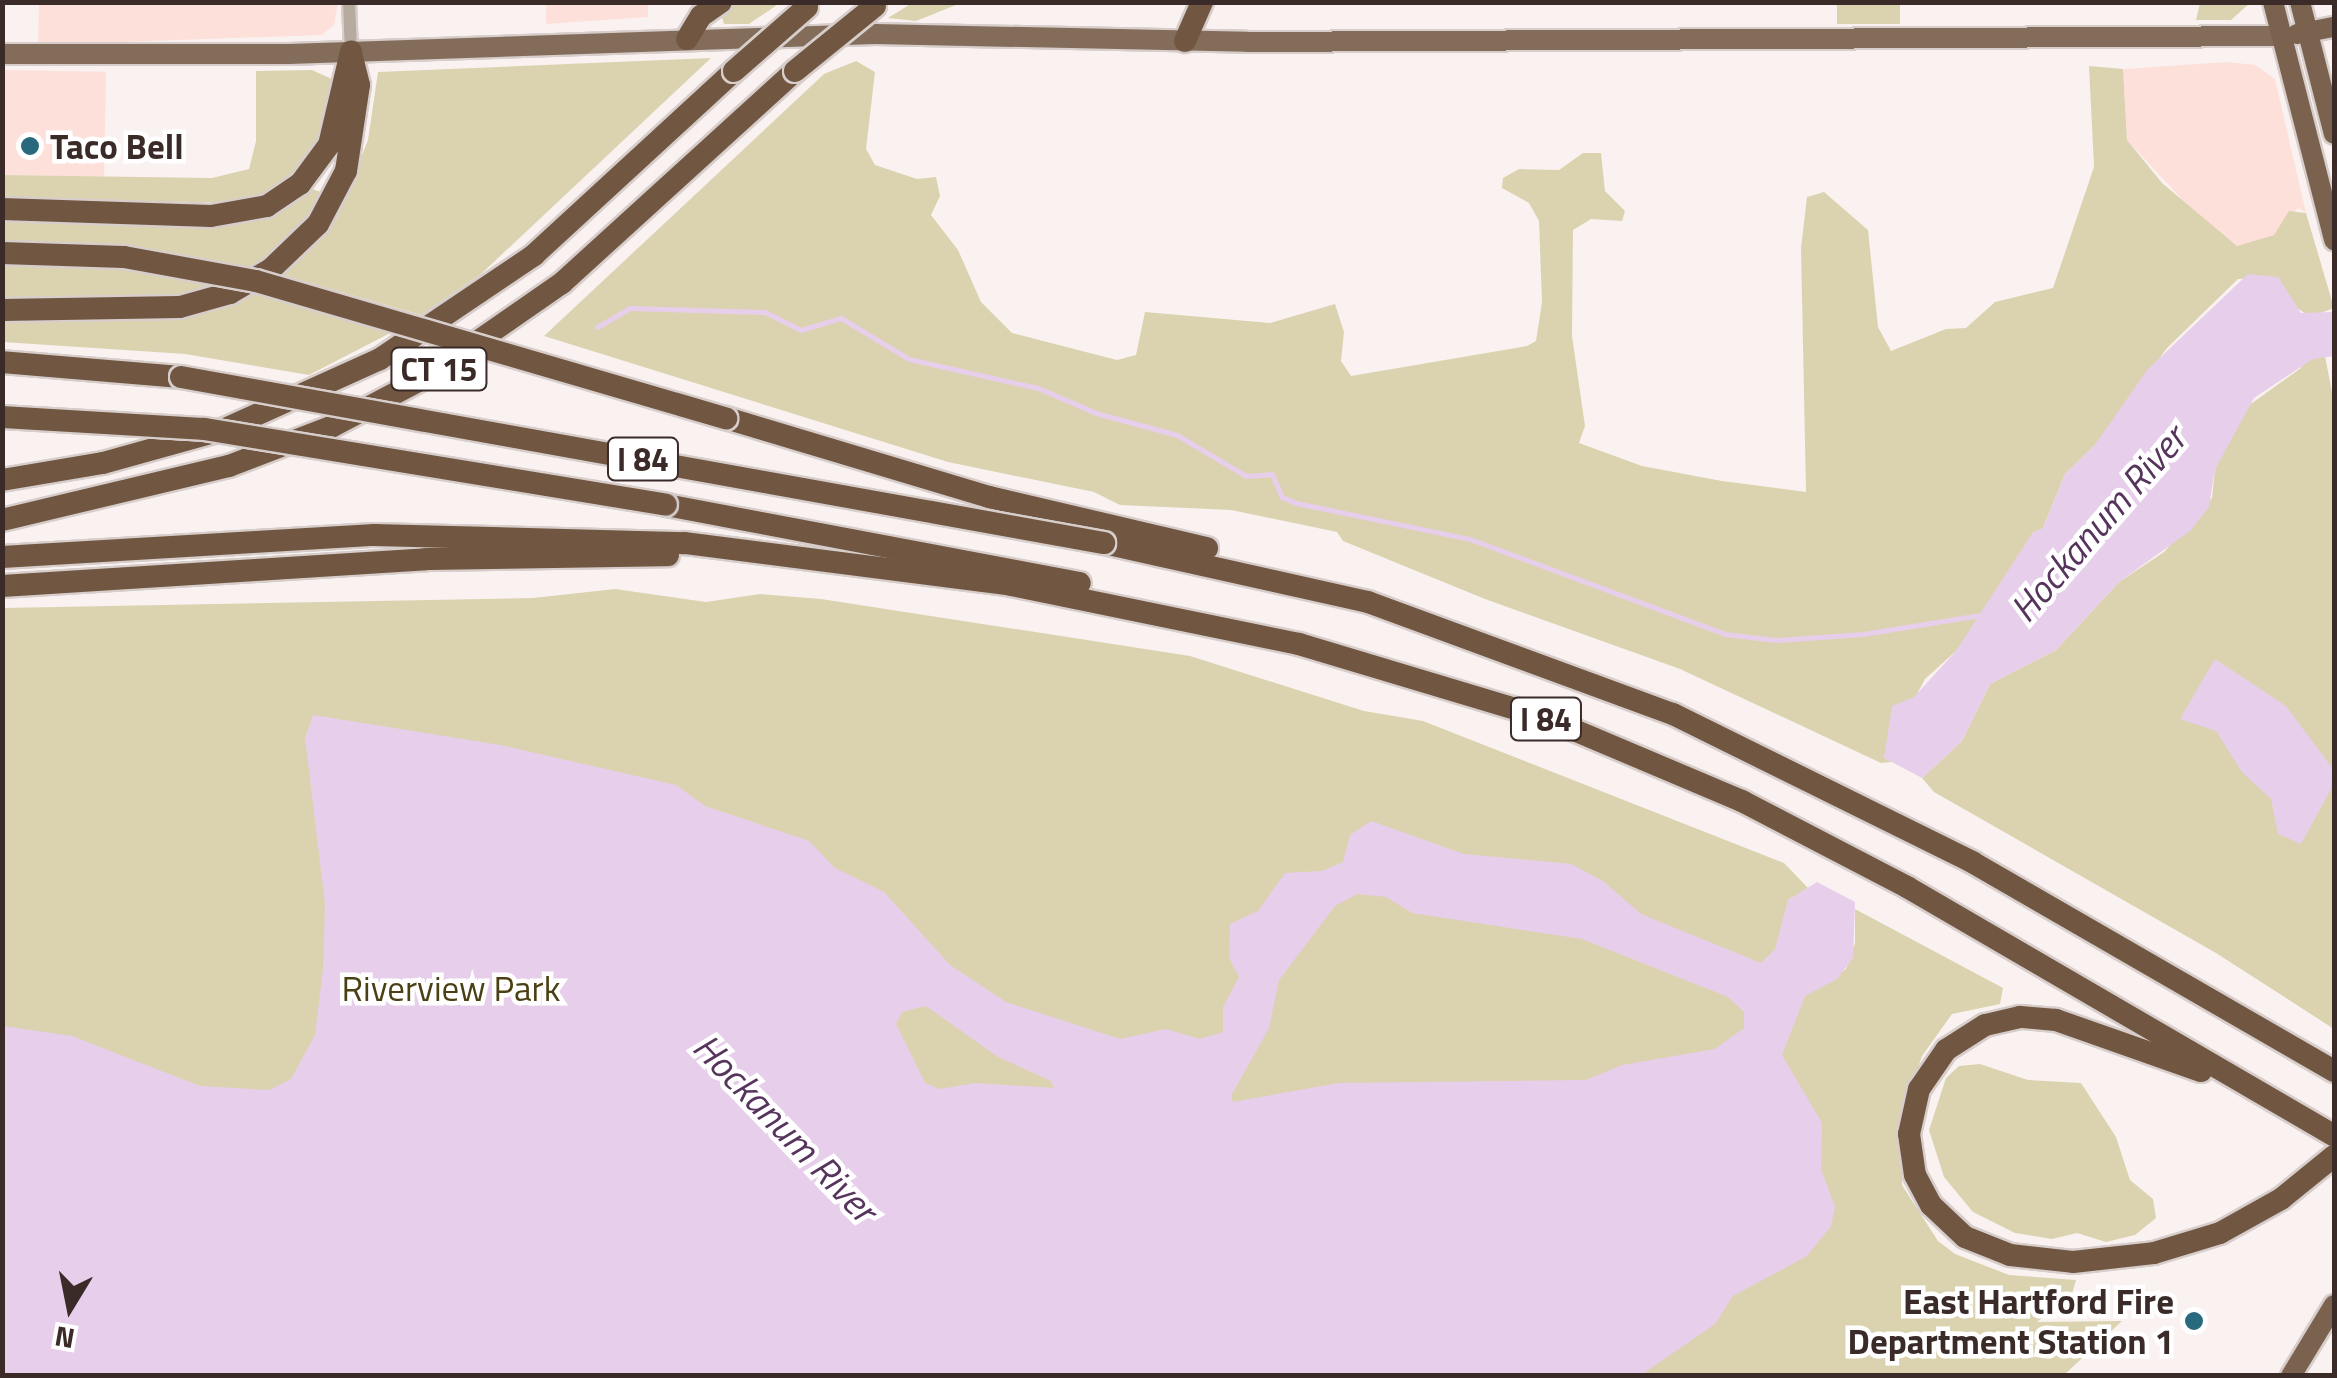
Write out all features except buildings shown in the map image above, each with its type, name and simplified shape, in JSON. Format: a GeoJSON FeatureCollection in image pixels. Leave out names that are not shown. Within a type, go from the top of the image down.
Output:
{"type":"FeatureCollection","features":[{"type":"Feature","properties":{"kind":"highway"},"geometry":{"type":"LineString","coordinates":[[686,39],[701,16],[721,2]]}},
{"type":"Feature","properties":{"kind":"highway"},"geometry":{"type":"LineString","coordinates":[[1185,40],[1202,2]]}},
{"type":"Feature","properties":{"kind":"highway"},"geometry":{"type":"LineString","coordinates":[[2273,2],[2334,240]]}},
{"type":"Feature","properties":{"kind":"highway"},"geometry":{"type":"LineString","coordinates":[[2300,2],[2334,134]]}},
{"type":"Feature","properties":{"kind":"highway","name":"CT 15"},"geometry":{"type":"LineString","coordinates":[[2,480],[103,463],[225,429],[392,352],[534,255],[810,4]]}},
{"type":"Feature","properties":{"kind":"highway","name":"CT 15"},"geometry":{"type":"LineString","coordinates":[[2,520],[183,480],[384,401],[562,283],[796,71],[877,4]]}},
{"type":"Feature","properties":{"kind":"highway"},"geometry":{"type":"LineString","coordinates":[[2280,36],[2334,27]]}},
{"type":"Feature","properties":{"kind":"highway"},"geometry":{"type":"LineString","coordinates":[[2,209],[212,216],[266,206],[300,184],[329,146],[351,52]]}},
{"type":"Feature","properties":{"kind":"highway"},"geometry":{"type":"LineString","coordinates":[[2,310],[180,306],[230,293],[271,270],[308,236],[342,183],[358,102],[351,52]]}},
{"type":"Feature","properties":{"kind":"highway"},"geometry":{"type":"LineString","coordinates":[[2,253],[124,257],[256,281],[1105,534]]}},
{"type":"Feature","properties":{"kind":"highway","name":"I 84"},"geometry":{"type":"LineString","coordinates":[[2,362],[182,376],[1105,534],[1323,590],[1563,669],[1771,758],[1993,874],[2334,1070]]}},
{"type":"Feature","properties":{"kind":"highway"},"geometry":{"type":"LineString","coordinates":[[2,417],[204,429],[666,505],[978,560],[1241,630]]}},
{"type":"Feature","properties":{"kind":"highway","name":"I 84"},"geometry":{"type":"LineString","coordinates":[[2,556],[387,534],[752,548],[1011,585],[1241,630],[1474,694],[1688,776],[1908,887],[2332,1135]]}},
{"type":"Feature","properties":{"kind":"highway"},"geometry":{"type":"LineString","coordinates":[[2,586],[409,560],[752,548]]}},
{"type":"Feature","properties":{"kind":"highway"},"geometry":{"type":"LineString","coordinates":[[2260,1093],[2069,1023],[2008,1019],[1965,1035],[1930,1068],[1911,1111],[1911,1159],[1931,1205],[1965,1236],[2010,1255],[2073,1262],[2154,1253],[2220,1233],[2280,1199],[2334,1156]]}},
{"type":"Feature","properties":{"kind":"highway"},"geometry":{"type":"LineString","coordinates":[[2291,1376],[2334,1305]]}},
{"type":"Feature","properties":{"kind":"main road"},"geometry":{"type":"LineString","coordinates":[[2,54],[351,52],[875,34],[1185,40],[2280,36]]}},
{"type":"Feature","properties":{"kind":"street"},"geometry":{"type":"LineString","coordinates":[[349,2],[351,52]]}},
{"type":"Feature","properties":{"kind":"shaded area"},"geometry":{"type":"Polygon","coordinates":[[[39,3],[338,3],[334,25],[322,35],[38,45],[39,3]]]}},
{"type":"Feature","properties":{"kind":"shaded area"},"geometry":{"type":"Polygon","coordinates":[[[546,3],[648,3],[648,17],[546,24],[546,3]]]}},
{"type":"Feature","properties":{"kind":"shaded area"},"geometry":{"type":"Polygon","coordinates":[[[2227,62],[2255,65],[2275,79],[2306,213],[2298,208],[2274,235],[2237,246],[2190,208],[2127,140],[2123,69],[2227,62]]]}},
{"type":"Feature","properties":{"kind":"shaded area"},"geometry":{"type":"Polygon","coordinates":[[[2,70],[106,72],[104,177],[2,175],[2,70]]]}},
{"type":"Feature","properties":{"kind":"green space"},"geometry":{"type":"Polygon","coordinates":[[[2200,2],[2250,3],[2231,20],[2196,20],[2200,2]]]}},
{"type":"Feature","properties":{"kind":"green space"},"geometry":{"type":"Polygon","coordinates":[[[730,3],[780,3],[749,24],[724,24],[720,10],[730,3]]]}},
{"type":"Feature","properties":{"kind":"green space"},"geometry":{"type":"Polygon","coordinates":[[[912,3],[961,3],[916,21],[888,18],[912,3]]]}},
{"type":"Feature","properties":{"kind":"green space"},"geometry":{"type":"Polygon","coordinates":[[[1837,3],[1900,3],[1900,24],[1837,24],[1837,3]]]}},
{"type":"Feature","properties":{"kind":"green space"},"geometry":{"type":"Polygon","coordinates":[[[711,58],[481,274],[421,315],[279,274],[337,218],[368,140],[378,72],[711,58]]]}},
{"type":"Feature","properties":{"kind":"green space"},"geometry":{"type":"Polygon","coordinates":[[[856,61],[875,72],[866,149],[875,165],[917,179],[936,177],[940,196],[931,215],[958,250],[981,302],[1012,333],[1117,360],[1136,355],[1145,312],[1270,323],[1335,304],[1344,332],[1341,361],[1351,376],[1527,346],[1536,341],[1542,302],[1539,221],[1529,203],[1502,188],[1503,178],[1519,169],[1559,170],[1583,153],[1601,153],[1605,191],[1625,211],[1622,221],[1591,219],[1573,230],[1572,336],[1585,426],[1579,443],[1642,466],[1722,481],[1806,492],[1801,248],[1807,197],[1824,192],[1868,230],[1878,327],[1891,351],[1946,329],[1966,328],[1995,302],[2053,288],[2094,167],[2089,66],[2123,69],[2127,140],[2162,183],[2237,246],[2274,235],[2289,211],[2306,213],[2334,308],[2310,317],[2293,305],[2278,277],[2238,279],[2167,348],[2095,445],[2065,474],[2043,528],[1956,651],[1925,679],[1884,757],[1892,762],[1881,763],[1680,669],[1485,599],[1343,541],[1337,532],[1231,510],[1120,505],[1094,492],[948,462],[544,336],[824,74],[856,61]]]}},
{"type":"Feature","properties":{"kind":"green space"},"geometry":{"type":"Polygon","coordinates":[[[312,70],[334,80],[321,143],[301,173],[253,203],[3,199],[2,175],[212,178],[249,169],[256,141],[256,71],[312,70]]]}},
{"type":"Feature","properties":{"kind":"green space"},"geometry":{"type":"Polygon","coordinates":[[[312,189],[324,193],[301,230],[254,268],[106,244],[3,241],[3,219],[228,226],[253,221],[312,189]]]}},
{"type":"Feature","properties":{"kind":"green space"},"geometry":{"type":"Polygon","coordinates":[[[2,263],[142,270],[219,282],[184,296],[3,299],[2,263]]]}},
{"type":"Feature","properties":{"kind":"green space"},"geometry":{"type":"Polygon","coordinates":[[[256,291],[396,330],[309,375],[185,354],[3,342],[3,319],[152,319],[202,312],[256,291]]]}},
{"type":"Feature","properties":{"kind":"green space"},"geometry":{"type":"Polygon","coordinates":[[[2321,335],[2334,403],[2334,1029],[2216,953],[1934,792],[1922,778],[1962,741],[1990,684],[2056,650],[2119,582],[2164,552],[2212,498],[2215,469],[2248,406],[2301,368],[2304,342],[2321,335]]]}},
{"type":"Feature","properties":{"kind":"green space","name":"Riverview Park"},"geometry":{"type":"Polygon","coordinates":[[[615,589],[706,602],[760,594],[821,599],[1190,656],[1364,711],[1423,721],[1784,863],[1808,888],[1788,900],[1823,983],[1846,969],[1855,943],[1855,909],[2003,988],[2000,1004],[1952,1014],[1922,1056],[1908,1097],[1902,1185],[1938,1241],[1955,1254],[2009,1275],[2076,1280],[2072,1294],[2037,1322],[2122,1321],[2063,1376],[3,1375],[2,608],[533,598],[615,589]]]}},
{"type":"Feature","properties":{"kind":"green space"},"geometry":{"type":"Polygon","coordinates":[[[1980,1064],[2028,1080],[2081,1083],[2116,1137],[2130,1180],[2153,1199],[2156,1218],[2135,1235],[2106,1242],[2077,1233],[2052,1239],[2015,1233],[1973,1212],[1944,1177],[1929,1130],[1946,1078],[1959,1066],[1980,1064]]]}},
{"type":"Feature","properties":{"kind":"water","name":"Hockanum River"},"geometry":{"type":"Polygon","coordinates":[[[2248,274],[2278,277],[2301,313],[2334,312],[2334,356],[2313,359],[2254,398],[2215,469],[2209,507],[2190,531],[2119,582],[2056,650],[1990,684],[1962,741],[1922,778],[1884,758],[1892,706],[1914,697],[1956,651],[2033,532],[2043,528],[2065,474],[2095,445],[2147,370],[2248,274]]]}},
{"type":"Feature","properties":{"kind":"water"},"geometry":{"type":"Polygon","coordinates":[[[2215,659],[2286,706],[2333,769],[2331,789],[2301,844],[2278,834],[2271,799],[2242,772],[2216,731],[2180,719],[2215,659]]]}},
{"type":"Feature","properties":{"kind":"water","name":"Hockanum River"},"geometry":{"type":"Polygon","coordinates":[[[313,715],[500,745],[676,785],[705,806],[809,841],[835,868],[884,892],[950,965],[1006,1002],[1120,1039],[1166,1029],[1200,1039],[1223,1032],[1223,1007],[1239,977],[1229,958],[1230,924],[1258,911],[1285,873],[1322,871],[1343,862],[1350,835],[1371,821],[1464,854],[1571,864],[1603,881],[1641,914],[1761,963],[1775,949],[1788,900],[1817,882],[1855,902],[1853,958],[1837,979],[1805,996],[1782,1055],[1822,1123],[1821,1169],[1835,1207],[1831,1226],[1807,1256],[1733,1296],[1715,1324],[1641,1375],[3,1375],[3,1026],[72,1036],[200,1086],[269,1090],[291,1079],[315,1035],[323,969],[325,904],[305,738],[313,715]],[[1357,894],[1335,906],[1279,980],[1269,1028],[1231,1096],[1233,1102],[1338,1083],[1586,1080],[1622,1065],[1715,1049],[1744,1028],[1744,1012],[1728,997],[1582,939],[1412,913],[1386,897],[1357,894]],[[926,1006],[902,1012],[896,1024],[925,1083],[940,1089],[975,1083],[1054,1088],[1051,1081],[998,1057],[926,1006]]]}},
{"type":"Feature","properties":{"kind":"waterway"},"geometry":{"type":"LineString","coordinates":[[597,327],[630,308],[765,312],[801,330],[841,318],[909,359],[1038,388],[1096,413],[1177,435],[1246,476],[1272,474],[1282,497],[1296,503],[1470,539],[1725,634],[1776,640],[1863,634],[1986,614]]}},
{"type":"Feature","properties":{"kind":"place","name":"Taco Bell"},"geometry":{"type":"Point","coordinates":[30,146]}},
{"type":"Feature","properties":{"kind":"place","name":"East Hartford Fire Department Station 1"},"geometry":{"type":"Point","coordinates":[2194,1321]}}]}
